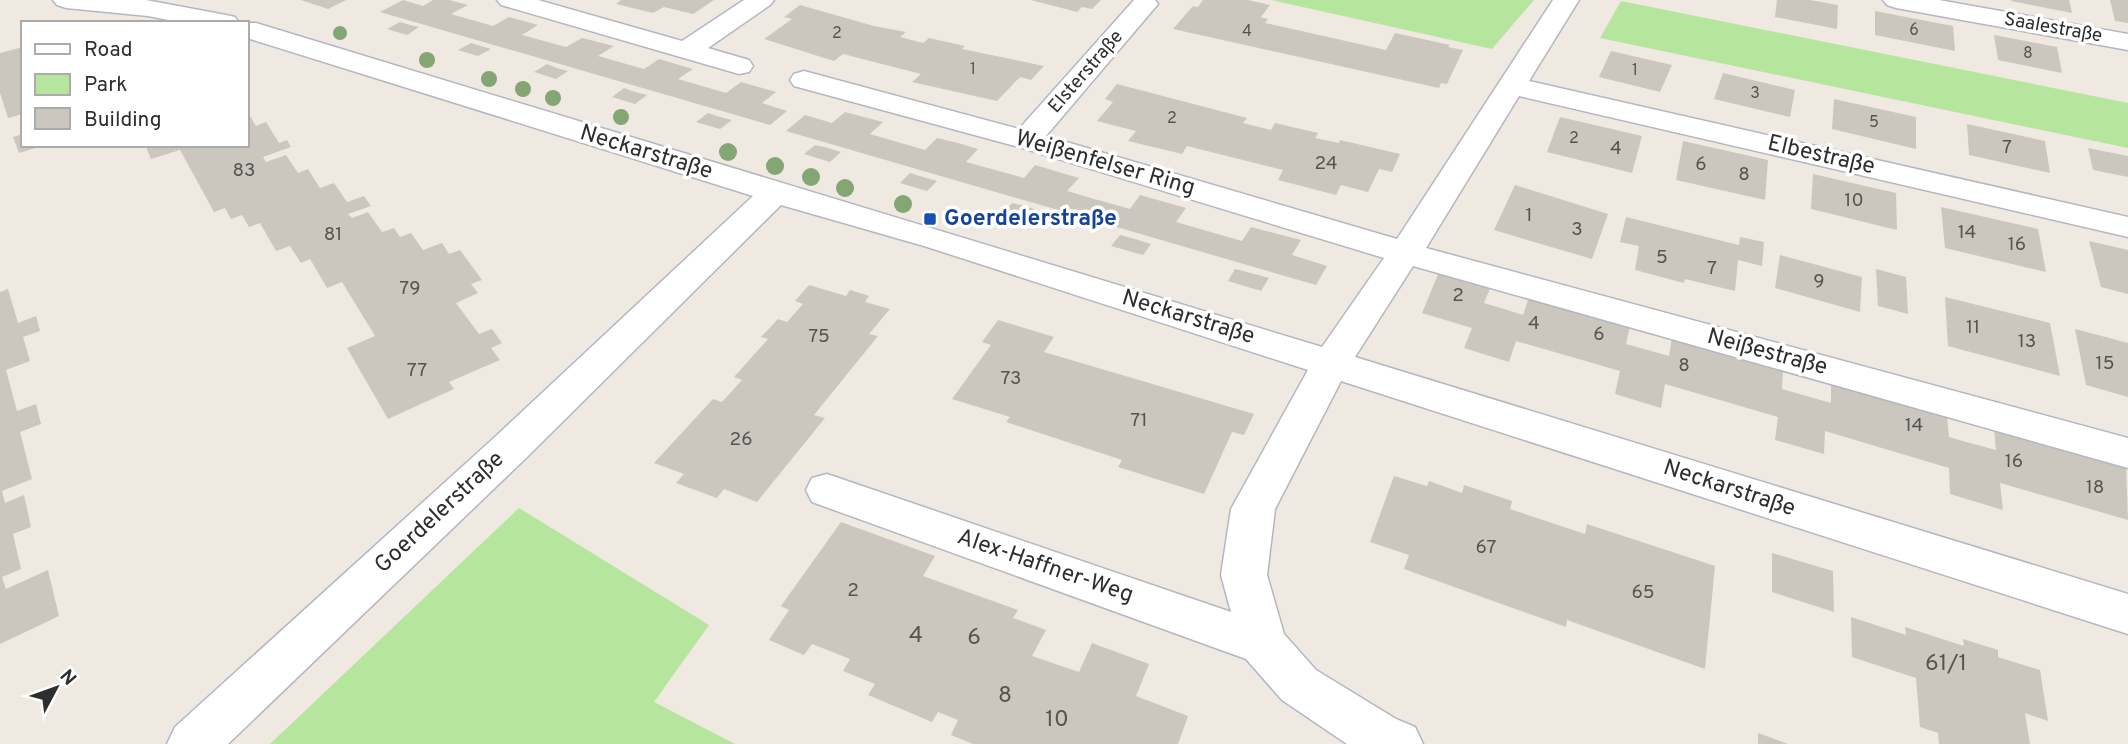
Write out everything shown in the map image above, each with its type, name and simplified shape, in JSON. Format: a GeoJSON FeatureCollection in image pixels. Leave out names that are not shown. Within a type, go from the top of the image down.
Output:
{"type":"FeatureCollection","features":[{"type":"Feature","properties":{"kind":"street"},"geometry":{"type":"LineString","coordinates":[[66,0],[148,8],[216,21]]}},
{"type":"Feature","properties":{"kind":"street"},"geometry":{"type":"LineString","coordinates":[[510,0],[739,66]]}},
{"type":"Feature","properties":{"kind":"street"},"geometry":{"type":"LineString","coordinates":[[686,51],[761,0]]}},
{"type":"Feature","properties":{"kind":"street"},"geometry":{"type":"LineString","coordinates":[[1397,744],[1378,736],[1299,685],[1263,643],[1244,575],[1253,509],[1331,363],[1405,253],[1566,0]]}},
{"type":"Feature","properties":{"kind":"street","name":"Saalestraße"},"geometry":{"type":"LineString","coordinates":[[1896,0],[2128,42]]}},
{"type":"Feature","properties":{"kind":"street","name":"Elsterstraße"},"geometry":{"type":"LineString","coordinates":[[1026,140],[1145,4]]}},
{"type":"Feature","properties":{"kind":"street","name":"Neckarstraße"},"geometry":{"type":"LineString","coordinates":[[248,29],[775,193],[936,239],[2128,614]]}},
{"type":"Feature","properties":{"kind":"street","name":"Weißenfelser Ring"},"geometry":{"type":"LineString","coordinates":[[804,80],[1026,140],[1405,253]]}},
{"type":"Feature","properties":{"kind":"street","name":"Elbestraße"},"geometry":{"type":"LineString","coordinates":[[1513,86],[2128,227]]}},
{"type":"Feature","properties":{"kind":"street","name":"Goerdelerstraße"},"geometry":{"type":"LineString","coordinates":[[193,744],[501,456],[775,193]]}},
{"type":"Feature","properties":{"kind":"street","name":"Neißestraße"},"geometry":{"type":"LineString","coordinates":[[1405,253],[2128,453]]}},
{"type":"Feature","properties":{"kind":"street","name":"Alex-Haffner-Weg"},"geometry":{"type":"LineString","coordinates":[[827,490],[1263,643]]}},
{"type":"Feature","properties":{"kind":"green space"},"geometry":{"type":"Polygon","coordinates":[[[1271,0],[1534,0],[1492,49],[1271,0]]]}},
{"type":"Feature","properties":{"kind":"green space"},"geometry":{"type":"Polygon","coordinates":[[[1621,1],[2128,103],[2128,148],[1600,38],[1621,1]]]}},
{"type":"Feature","properties":{"kind":"green space"},"geometry":{"type":"Polygon","coordinates":[[[519,508],[709,625],[654,702],[735,744],[270,744],[519,508]]]}},
{"type":"Feature","properties":{"kind":"building"},"geometry":{"type":"Polygon","coordinates":[[[301,0],[346,0],[328,9],[301,0]]]}},
{"type":"Feature","properties":{"kind":"building"},"geometry":{"type":"Polygon","coordinates":[[[403,0],[423,6],[433,0],[449,0],[468,5],[451,14],[493,26],[509,17],[538,25],[522,35],[566,47],[582,38],[614,46],[598,56],[644,69],[659,59],[693,69],[678,79],[726,93],[741,82],[776,92],[762,103],[787,111],[770,125],[380,12],[403,0]]]}},
{"type":"Feature","properties":{"kind":"building"},"geometry":{"type":"Polygon","coordinates":[[[621,0],[714,0],[693,14],[664,7],[653,13],[616,4],[621,0]]]}},
{"type":"Feature","properties":{"kind":"building"},"geometry":{"type":"Polygon","coordinates":[[[1031,0],[1101,0],[1092,9],[1082,7],[1077,12],[1031,0]]]}},
{"type":"Feature","properties":{"kind":"building"},"geometry":{"type":"Polygon","coordinates":[[[1203,0],[1248,0],[1270,5],[1261,17],[1268,19],[1265,23],[1386,50],[1395,33],[1463,50],[1447,84],[1441,83],[1439,88],[1173,29],[1193,6],[1198,7],[1203,0]]]}},
{"type":"Feature","properties":{"kind":"building"},"geometry":{"type":"Polygon","coordinates":[[[1777,0],[1810,0],[1838,5],[1837,29],[1775,17],[1777,0]]]}},
{"type":"Feature","properties":{"kind":"building"},"geometry":{"type":"Polygon","coordinates":[[[2069,0],[2072,13],[2011,1],[2069,0]]]}},
{"type":"Feature","properties":{"kind":"building"},"geometry":{"type":"Polygon","coordinates":[[[2110,0],[2128,0],[2128,23],[2115,21],[2110,0]]]}},
{"type":"Feature","properties":{"kind":"building"},"geometry":{"type":"Polygon","coordinates":[[[800,5],[906,32],[900,37],[923,43],[929,38],[965,46],[962,49],[1044,66],[1031,80],[1020,77],[997,101],[912,82],[921,74],[843,54],[834,61],[764,39],[792,19],[784,17],[800,5]]]}},
{"type":"Feature","properties":{"kind":"building"},"geometry":{"type":"Polygon","coordinates":[[[1875,11],[1953,26],[1955,51],[1875,35],[1875,11]]]}},
{"type":"Feature","properties":{"kind":"building"},"geometry":{"type":"Polygon","coordinates":[[[400,22],[419,27],[407,35],[387,29],[400,22]]]}},
{"type":"Feature","properties":{"kind":"building"},"geometry":{"type":"Polygon","coordinates":[[[1994,35],[2057,47],[2062,73],[1998,60],[1994,35]]]}},
{"type":"Feature","properties":{"kind":"building"},"geometry":{"type":"Polygon","coordinates":[[[471,43],[491,49],[478,56],[458,50],[471,43]]]}},
{"type":"Feature","properties":{"kind":"building"},"geometry":{"type":"Polygon","coordinates":[[[21,48],[21,115],[8,118],[0,93],[0,53],[21,48]]]}},
{"type":"Feature","properties":{"kind":"building"},"geometry":{"type":"Polygon","coordinates":[[[1611,51],[1672,65],[1660,92],[1599,77],[1611,51]]]}},
{"type":"Feature","properties":{"kind":"building"},"geometry":{"type":"Polygon","coordinates":[[[547,64],[568,71],[556,79],[534,72],[547,64]]]}},
{"type":"Feature","properties":{"kind":"building"},"geometry":{"type":"Polygon","coordinates":[[[1723,73],[1795,90],[1790,117],[1714,99],[1723,73]]]}},
{"type":"Feature","properties":{"kind":"building"},"geometry":{"type":"Polygon","coordinates":[[[1117,84],[1247,118],[1243,123],[1271,130],[1275,123],[1318,133],[1315,138],[1339,143],[1340,140],[1400,154],[1392,172],[1379,169],[1368,192],[1341,185],[1336,195],[1278,180],[1283,170],[1187,146],[1182,154],[1128,141],[1136,131],[1097,121],[1113,102],[1105,99],[1117,84]]]}},
{"type":"Feature","properties":{"kind":"building"},"geometry":{"type":"Polygon","coordinates":[[[624,88],[647,95],[635,104],[612,97],[624,88]]]}},
{"type":"Feature","properties":{"kind":"building"},"geometry":{"type":"Polygon","coordinates":[[[1834,99],[1916,117],[1916,149],[1832,129],[1834,99]]]}},
{"type":"Feature","properties":{"kind":"building"},"geometry":{"type":"Polygon","coordinates":[[[845,112],[883,122],[870,134],[925,150],[937,138],[978,149],[966,162],[1024,178],[1035,165],[1079,178],[1067,191],[1098,200],[1130,209],[1140,195],[1186,208],[1176,222],[1242,241],[1251,227],[1301,240],[1292,255],[1327,266],[1316,285],[786,131],[805,115],[832,123],[845,112]]]}},
{"type":"Feature","properties":{"kind":"building"},"geometry":{"type":"Polygon","coordinates":[[[248,113],[256,126],[266,122],[279,143],[287,140],[291,147],[263,157],[266,162],[286,155],[298,173],[308,169],[320,188],[334,183],[347,202],[364,196],[371,206],[348,214],[352,218],[368,212],[382,232],[394,228],[400,237],[411,233],[423,250],[442,243],[449,254],[460,250],[482,280],[471,284],[478,293],[456,303],[479,334],[492,329],[502,343],[491,348],[500,360],[449,382],[454,389],[388,419],[347,348],[375,336],[342,282],[327,288],[310,259],[301,263],[290,246],[276,251],[260,223],[249,227],[242,215],[231,219],[225,208],[214,212],[180,150],[151,159],[146,147],[248,147],[248,113]]]}},
{"type":"Feature","properties":{"kind":"building"},"geometry":{"type":"Polygon","coordinates":[[[708,113],[732,120],[720,129],[696,122],[708,113]]]}},
{"type":"Feature","properties":{"kind":"building"},"geometry":{"type":"Polygon","coordinates":[[[1560,117],[1642,136],[1632,173],[1547,152],[1560,117]]]}},
{"type":"Feature","properties":{"kind":"building"},"geometry":{"type":"Polygon","coordinates":[[[1967,124],[2045,141],[2050,173],[1969,155],[1967,124]]]}},
{"type":"Feature","properties":{"kind":"building"},"geometry":{"type":"Polygon","coordinates":[[[21,135],[21,147],[39,147],[19,153],[13,137],[21,135]]]}},
{"type":"Feature","properties":{"kind":"building"},"geometry":{"type":"Polygon","coordinates":[[[1683,141],[1768,160],[1765,200],[1676,180],[1683,141]]]}},
{"type":"Feature","properties":{"kind":"building"},"geometry":{"type":"Polygon","coordinates":[[[815,145],[841,152],[830,162],[804,154],[815,145]]]}},
{"type":"Feature","properties":{"kind":"building"},"geometry":{"type":"Polygon","coordinates":[[[2088,148],[2128,156],[2128,177],[2093,170],[2088,148]]]}},
{"type":"Feature","properties":{"kind":"building"},"geometry":{"type":"Polygon","coordinates":[[[910,173],[937,181],[927,191],[900,183],[910,173]]]}},
{"type":"Feature","properties":{"kind":"building"},"geometry":{"type":"Polygon","coordinates":[[[1813,174],[1896,193],[1897,230],[1811,209],[1813,174]]]}},
{"type":"Feature","properties":{"kind":"building"},"geometry":{"type":"Polygon","coordinates":[[[1515,185],[1608,214],[1592,259],[1494,230],[1515,185]]]}},
{"type":"Feature","properties":{"kind":"building"},"geometry":{"type":"Polygon","coordinates":[[[1012,203],[1041,211],[1032,222],[1002,214],[1012,203]]]}},
{"type":"Feature","properties":{"kind":"building"},"geometry":{"type":"Polygon","coordinates":[[[1941,207],[2038,229],[2046,272],[1945,248],[1941,207]]]}},
{"type":"Feature","properties":{"kind":"building"},"geometry":{"type":"Polygon","coordinates":[[[1626,217],[1739,245],[1740,237],[1764,242],[1762,266],[1738,260],[1735,291],[1685,279],[1684,283],[1635,270],[1639,246],[1620,242],[1626,217]]]}},
{"type":"Feature","properties":{"kind":"building"},"geometry":{"type":"Polygon","coordinates":[[[1120,235],[1151,244],[1143,255],[1111,246],[1120,235]]]}},
{"type":"Feature","properties":{"kind":"building"},"geometry":{"type":"Polygon","coordinates":[[[2089,241],[2128,250],[2128,294],[2101,287],[2089,241]]]}},
{"type":"Feature","properties":{"kind":"building"},"geometry":{"type":"Polygon","coordinates":[[[1780,255],[1862,277],[1860,312],[1775,288],[1780,255]]]}},
{"type":"Feature","properties":{"kind":"building"},"geometry":{"type":"Polygon","coordinates":[[[1235,269],[1269,278],[1261,291],[1228,281],[1235,269]]]}},
{"type":"Feature","properties":{"kind":"building"},"geometry":{"type":"Polygon","coordinates":[[[1876,269],[1906,277],[1908,314],[1878,306],[1876,269]]]}},
{"type":"Feature","properties":{"kind":"building"},"geometry":{"type":"Polygon","coordinates":[[[1439,272],[1491,286],[1484,303],[1523,315],[1529,297],[1630,326],[1626,344],[1669,356],[1672,337],[1783,368],[1782,389],[1831,403],[1831,383],[1947,416],[1949,437],[1970,443],[1996,450],[1994,428],[2126,465],[2128,520],[2000,483],[2003,510],[1950,494],[1949,468],[1825,431],[1824,454],[1775,440],[1778,417],[1665,384],[1661,408],[1615,394],[1620,371],[1516,341],[1509,362],[1464,348],[1472,328],[1422,313],[1439,272]]]}},
{"type":"Feature","properties":{"kind":"building"},"geometry":{"type":"Polygon","coordinates":[[[809,285],[846,296],[850,290],[869,296],[865,302],[890,309],[869,334],[878,336],[814,415],[825,418],[757,502],[724,489],[717,498],[676,483],[684,474],[654,463],[713,399],[722,402],[742,380],[734,377],[768,339],[761,337],[778,319],[787,322],[803,304],[795,301],[809,285]]]}},
{"type":"Feature","properties":{"kind":"building"},"geometry":{"type":"Polygon","coordinates":[[[8,289],[18,323],[36,316],[40,331],[23,337],[30,361],[6,370],[17,411],[36,404],[41,424],[20,432],[32,479],[2,491],[5,503],[24,495],[31,527],[13,534],[21,569],[2,577],[6,589],[48,570],[59,616],[0,644],[0,292],[8,289]]]}},
{"type":"Feature","properties":{"kind":"building"},"geometry":{"type":"Polygon","coordinates":[[[1945,297],[2050,323],[2060,376],[1948,346],[1945,297]]]}},
{"type":"Feature","properties":{"kind":"building"},"geometry":{"type":"Polygon","coordinates":[[[998,320],[1054,337],[1044,352],[1254,414],[1244,435],[1232,432],[1204,494],[1118,467],[1122,460],[1006,422],[1010,417],[952,399],[991,345],[982,342],[998,320]]]}},
{"type":"Feature","properties":{"kind":"building"},"geometry":{"type":"Polygon","coordinates":[[[2075,329],[2128,343],[2128,397],[2086,385],[2075,329]]]}},
{"type":"Feature","properties":{"kind":"building"},"geometry":{"type":"Polygon","coordinates":[[[1394,476],[1427,486],[1429,481],[1462,493],[1464,485],[1512,501],[1510,509],[1585,534],[1587,524],[1715,566],[1705,669],[1567,620],[1566,627],[1404,569],[1409,555],[1370,542],[1394,476]]]}},
{"type":"Feature","properties":{"kind":"building"},"geometry":{"type":"Polygon","coordinates":[[[841,522],[935,556],[923,576],[1018,610],[1013,618],[1046,630],[1032,656],[1079,672],[1092,643],[1149,664],[1136,696],[1188,716],[1178,744],[973,744],[951,735],[958,720],[938,712],[932,722],[868,695],[875,684],[843,671],[850,659],[812,644],[804,655],[769,640],[789,610],[781,606],[841,522]]]}},
{"type":"Feature","properties":{"kind":"building"},"geometry":{"type":"Polygon","coordinates":[[[1772,553],[1833,571],[1834,612],[1772,592],[1772,553]]]}},
{"type":"Feature","properties":{"kind":"building"},"geometry":{"type":"Polygon","coordinates":[[[1851,617],[1906,635],[1905,627],[1964,646],[1963,639],[1998,650],[1998,657],[2040,670],[2048,721],[2025,713],[2030,744],[1939,744],[1938,733],[1920,727],[1916,678],[1852,657],[1851,617]]]}},
{"type":"Feature","properties":{"kind":"building"},"geometry":{"type":"Polygon","coordinates":[[[1758,733],[1788,744],[1758,744],[1758,733]]]}},
{"type":"Feature","properties":{"kind":"place","name":"Goerdelerstraße"},"geometry":{"type":"Point","coordinates":[930,219]}}]}
